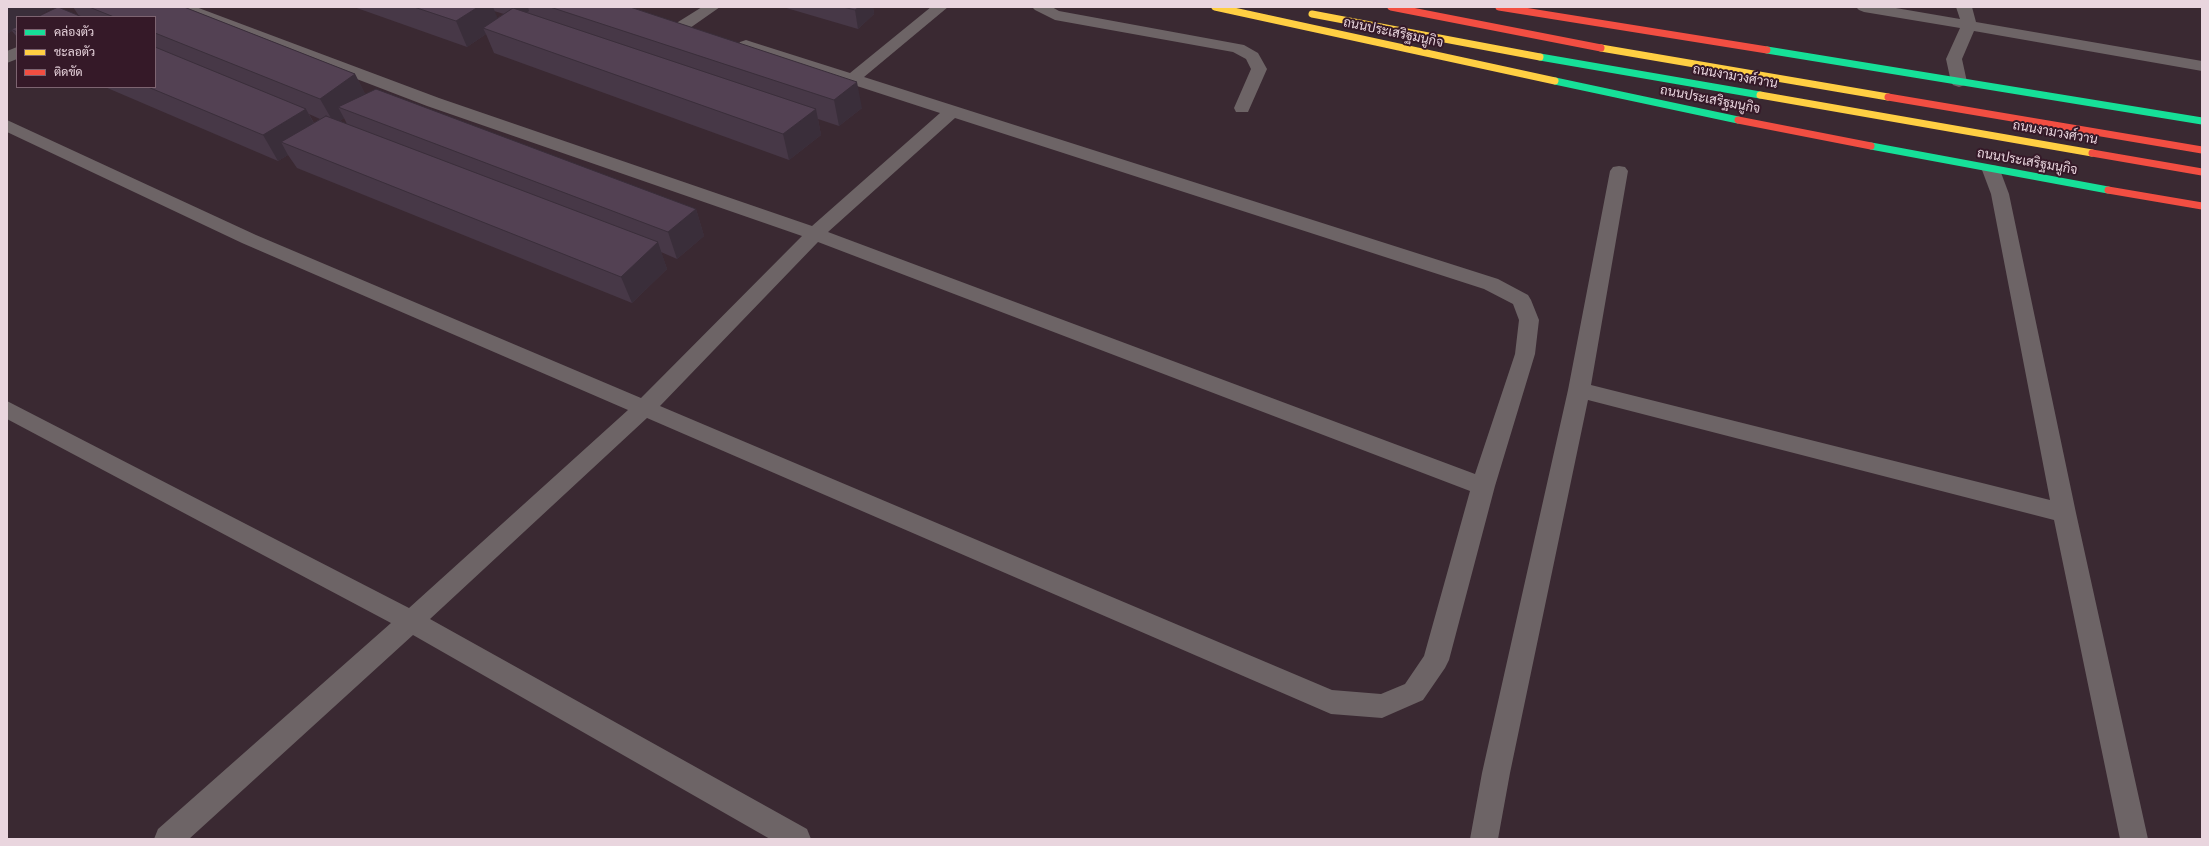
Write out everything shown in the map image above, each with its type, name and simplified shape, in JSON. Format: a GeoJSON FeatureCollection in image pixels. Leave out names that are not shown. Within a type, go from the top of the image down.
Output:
{"type":"FeatureCollection","features":[{"type":"Feature","properties":{"kind":"main road","name":"ถนนประเสริฐมนูกิจ"},"geometry":{"type":"LineString","coordinates":[[1215,7],[1678,108],[1991,170],[2202,206]]}},
{"type":"Feature","properties":{"kind":"main road","name":"ถนนงามวงศ์วาน"},"geometry":{"type":"LineString","coordinates":[[1391,7],[1567,42],[2202,150]]}},
{"type":"Feature","properties":{"kind":"main road"},"geometry":{"type":"LineString","coordinates":[[1499,7],[2202,120]]}},
{"type":"Feature","properties":{"kind":"main road","name":"ถนนงามวงศ์วาน"},"geometry":{"type":"LineString","coordinates":[[1299,12],[1554,60],[2202,172]]}},
{"type":"Feature","properties":{"kind":"street"},"geometry":{"type":"LineString","coordinates":[[182,7],[433,102],[815,234],[1483,486]]}},
{"type":"Feature","properties":{"kind":"street"},"geometry":{"type":"LineString","coordinates":[[707,33],[677,23],[712,7]]}},
{"type":"Feature","properties":{"kind":"street"},"geometry":{"type":"LineString","coordinates":[[851,80],[940,7]]}},
{"type":"Feature","properties":{"kind":"street"},"geometry":{"type":"LineString","coordinates":[[1040,7],[1055,15],[1238,48],[1252,56],[1259,69],[1242,108]]}},
{"type":"Feature","properties":{"kind":"street"},"geometry":{"type":"LineString","coordinates":[[1864,7],[2202,66]]}},
{"type":"Feature","properties":{"kind":"street"},"geometry":{"type":"LineString","coordinates":[[1959,82],[1954,59],[1969,25],[1964,7]]}},
{"type":"Feature","properties":{"kind":"street"},"geometry":{"type":"LineString","coordinates":[[7,125],[249,239],[643,409],[1331,702],[1382,706],[1414,692],[1436,660],[1483,486],[1525,354],[1529,320],[1522,300],[1491,284],[730,40]]}},
{"type":"Feature","properties":{"kind":"street"},"geometry":{"type":"LineString","coordinates":[[7,58],[16,53]]}},
{"type":"Feature","properties":{"kind":"street"},"geometry":{"type":"LineString","coordinates":[[168,839],[411,621],[643,409],[815,234],[951,112]]}},
{"type":"Feature","properties":{"kind":"street"},"geometry":{"type":"LineString","coordinates":[[1991,170],[2000,194],[2064,513],[2134,839]]}},
{"type":"Feature","properties":{"kind":"street"},"geometry":{"type":"LineString","coordinates":[[1484,839],[1496,773],[1579,390],[1619,171]]}},
{"type":"Feature","properties":{"kind":"street"},"geometry":{"type":"LineString","coordinates":[[1579,390],[2064,513]]}},
{"type":"Feature","properties":{"kind":"street"},"geometry":{"type":"LineString","coordinates":[[7,409],[411,621],[797,839]]}},
{"type":"Feature","properties":{"kind":"building"},"geometry":{"type":"Polygon","coordinates":[[[58,7],[80,16],[39,16],[58,7]]]}},
{"type":"Feature","properties":{"kind":"building"},"geometry":{"type":"Polygon","coordinates":[[[89,7],[184,7],[355,74],[320,99],[156,33],[156,16],[112,16],[89,7]]]}},
{"type":"Feature","properties":{"kind":"building"},"geometry":{"type":"Polygon","coordinates":[[[414,7],[478,7],[456,21],[414,7]]]}},
{"type":"Feature","properties":{"kind":"building"},"geometry":{"type":"Polygon","coordinates":[[[550,7],[630,7],[857,82],[834,100],[550,7]]]}},
{"type":"Feature","properties":{"kind":"building"},"geometry":{"type":"Polygon","coordinates":[[[843,7],[859,7],[855,10],[843,7]]]}},
{"type":"Feature","properties":{"kind":"building"},"geometry":{"type":"Polygon","coordinates":[[[513,8],[816,109],[783,134],[483,28],[513,8]]]}},
{"type":"Feature","properties":{"kind":"building"},"geometry":{"type":"Polygon","coordinates":[[[16,27],[16,32],[11,29],[16,27]]]}},
{"type":"Feature","properties":{"kind":"building"},"geometry":{"type":"Polygon","coordinates":[[[156,47],[306,109],[263,135],[150,88],[156,88],[156,47]]]}},
{"type":"Feature","properties":{"kind":"building"},"geometry":{"type":"Polygon","coordinates":[[[376,89],[696,209],[668,232],[338,107],[376,89]]]}},
{"type":"Feature","properties":{"kind":"building"},"geometry":{"type":"Polygon","coordinates":[[[326,116],[658,242],[621,277],[281,142],[326,116]]]}},
{"type":"Feature","properties":{"kind":"traffic: fast"},"geometry":{"type":"LineString","coordinates":[[1767,50],[2202,121]]}},
{"type":"Feature","properties":{"kind":"traffic: fast"},"geometry":{"type":"LineString","coordinates":[[1540,57],[1760,95]]}},
{"type":"Feature","properties":{"kind":"traffic: fast"},"geometry":{"type":"LineString","coordinates":[[1555,81],[1738,120]]}},
{"type":"Feature","properties":{"kind":"traffic: fast"},"geometry":{"type":"LineString","coordinates":[[1871,146],[2108,190]]}},
{"type":"Feature","properties":{"kind":"traffic: slow"},"geometry":{"type":"LineString","coordinates":[[1215,7],[1555,81]]}},
{"type":"Feature","properties":{"kind":"traffic: slow"},"geometry":{"type":"LineString","coordinates":[[1312,14],[1540,57]]}},
{"type":"Feature","properties":{"kind":"traffic: slow"},"geometry":{"type":"LineString","coordinates":[[1601,48],[1888,97]]}},
{"type":"Feature","properties":{"kind":"traffic: slow"},"geometry":{"type":"LineString","coordinates":[[1760,95],[2092,153]]}},
{"type":"Feature","properties":{"kind":"traffic: jam"},"geometry":{"type":"LineString","coordinates":[[1391,7],[1601,48]]}},
{"type":"Feature","properties":{"kind":"traffic: jam"},"geometry":{"type":"LineString","coordinates":[[1499,7],[1767,50]]}},
{"type":"Feature","properties":{"kind":"traffic: jam"},"geometry":{"type":"LineString","coordinates":[[1888,97],[2202,150]]}},
{"type":"Feature","properties":{"kind":"traffic: jam"},"geometry":{"type":"LineString","coordinates":[[1738,120],[1871,146]]}},
{"type":"Feature","properties":{"kind":"traffic: jam"},"geometry":{"type":"LineString","coordinates":[[2092,153],[2202,172]]}},
{"type":"Feature","properties":{"kind":"traffic: jam"},"geometry":{"type":"LineString","coordinates":[[2108,190],[2202,206]]}}]}
